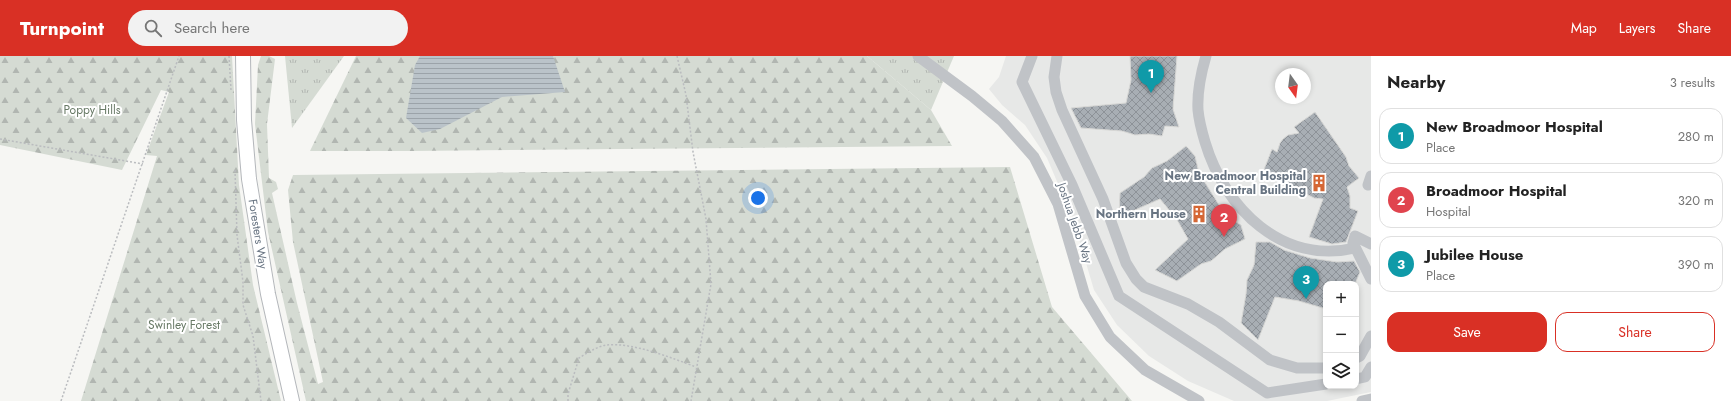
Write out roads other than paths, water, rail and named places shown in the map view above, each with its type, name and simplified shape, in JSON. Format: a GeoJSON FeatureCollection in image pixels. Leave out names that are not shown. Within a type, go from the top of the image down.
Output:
{"type":"FeatureCollection","features":[{"type":"Feature","properties":{"kind":"main road","name":"Foresters Way"},"geometry":{"type":"LineString","coordinates":[[245,59],[244,120],[249,179],[268,294],[292,401]]}},
{"type":"Feature","properties":{"kind":"lane","name":"Joshua Jebb Way"},"geometry":{"type":"LineString","coordinates":[[918,56],[972,96],[1002,121],[1034,157],[1058,204],[1085,296],[1110,337],[1145,370],[1199,401]]}},
{"type":"Feature","properties":{"kind":"lane"},"geometry":{"type":"LineString","coordinates":[[1032,56],[1022,82],[1072,185],[1119,296],[1267,393],[1323,384]]}},
{"type":"Feature","properties":{"kind":"lane"},"geometry":{"type":"LineString","coordinates":[[1057,56],[1054,77],[1056,92],[1062,110],[1102,199],[1126,263],[1136,279],[1144,287],[1188,304],[1219,322],[1270,360],[1297,368],[1323,368]]}},
{"type":"Feature","properties":{"kind":"lane"},"geometry":{"type":"LineString","coordinates":[[1206,56],[1199,90],[1199,121],[1212,164],[1234,201],[1257,225],[1279,239],[1305,249],[1324,252],[1342,251],[1355,248]]}},
{"type":"Feature","properties":{"kind":"lane"},"geometry":{"type":"LineString","coordinates":[[1371,244],[1355,236],[1353,243],[1371,279]]}},
{"type":"Feature","properties":{"kind":"lane"},"geometry":{"type":"LineString","coordinates":[[1359,356],[1371,336]]}},
{"type":"Feature","properties":{"kind":"lane"},"geometry":{"type":"LineString","coordinates":[[1359,379],[1365,378],[1371,366]]}},
{"type":"Feature","properties":{"kind":"lane"},"geometry":{"type":"LineString","coordinates":[[1362,401],[1371,398]]}},
{"type":"Feature","properties":{"kind":"place","name":"New Broadmoor Hospital"},"geometry":{"type":"Point","coordinates":[1151,93]}},
{"type":"Feature","properties":{"kind":"place","name":"New Broadmoor Hospital Central Building"},"geometry":{"type":"Point","coordinates":[1319,183]}},
{"type":"Feature","properties":{"kind":"place","name":"Northern House"},"geometry":{"type":"Point","coordinates":[1199,214]}},
{"type":"Feature","properties":{"kind":"place","name":"Broadmoor Hospital"},"geometry":{"type":"Point","coordinates":[1224,237]}},
{"type":"Feature","properties":{"kind":"place","name":"Jubilee House"},"geometry":{"type":"Point","coordinates":[1306,299]}},
{"type":"Feature","properties":{"kind":"park label","name":"Poppy Hills"},"geometry":{"type":"Point","coordinates":[92,110]}},
{"type":"Feature","properties":{"kind":"park label","name":"Swinley Forest"},"geometry":{"type":"Point","coordinates":[184,325]}}]}
